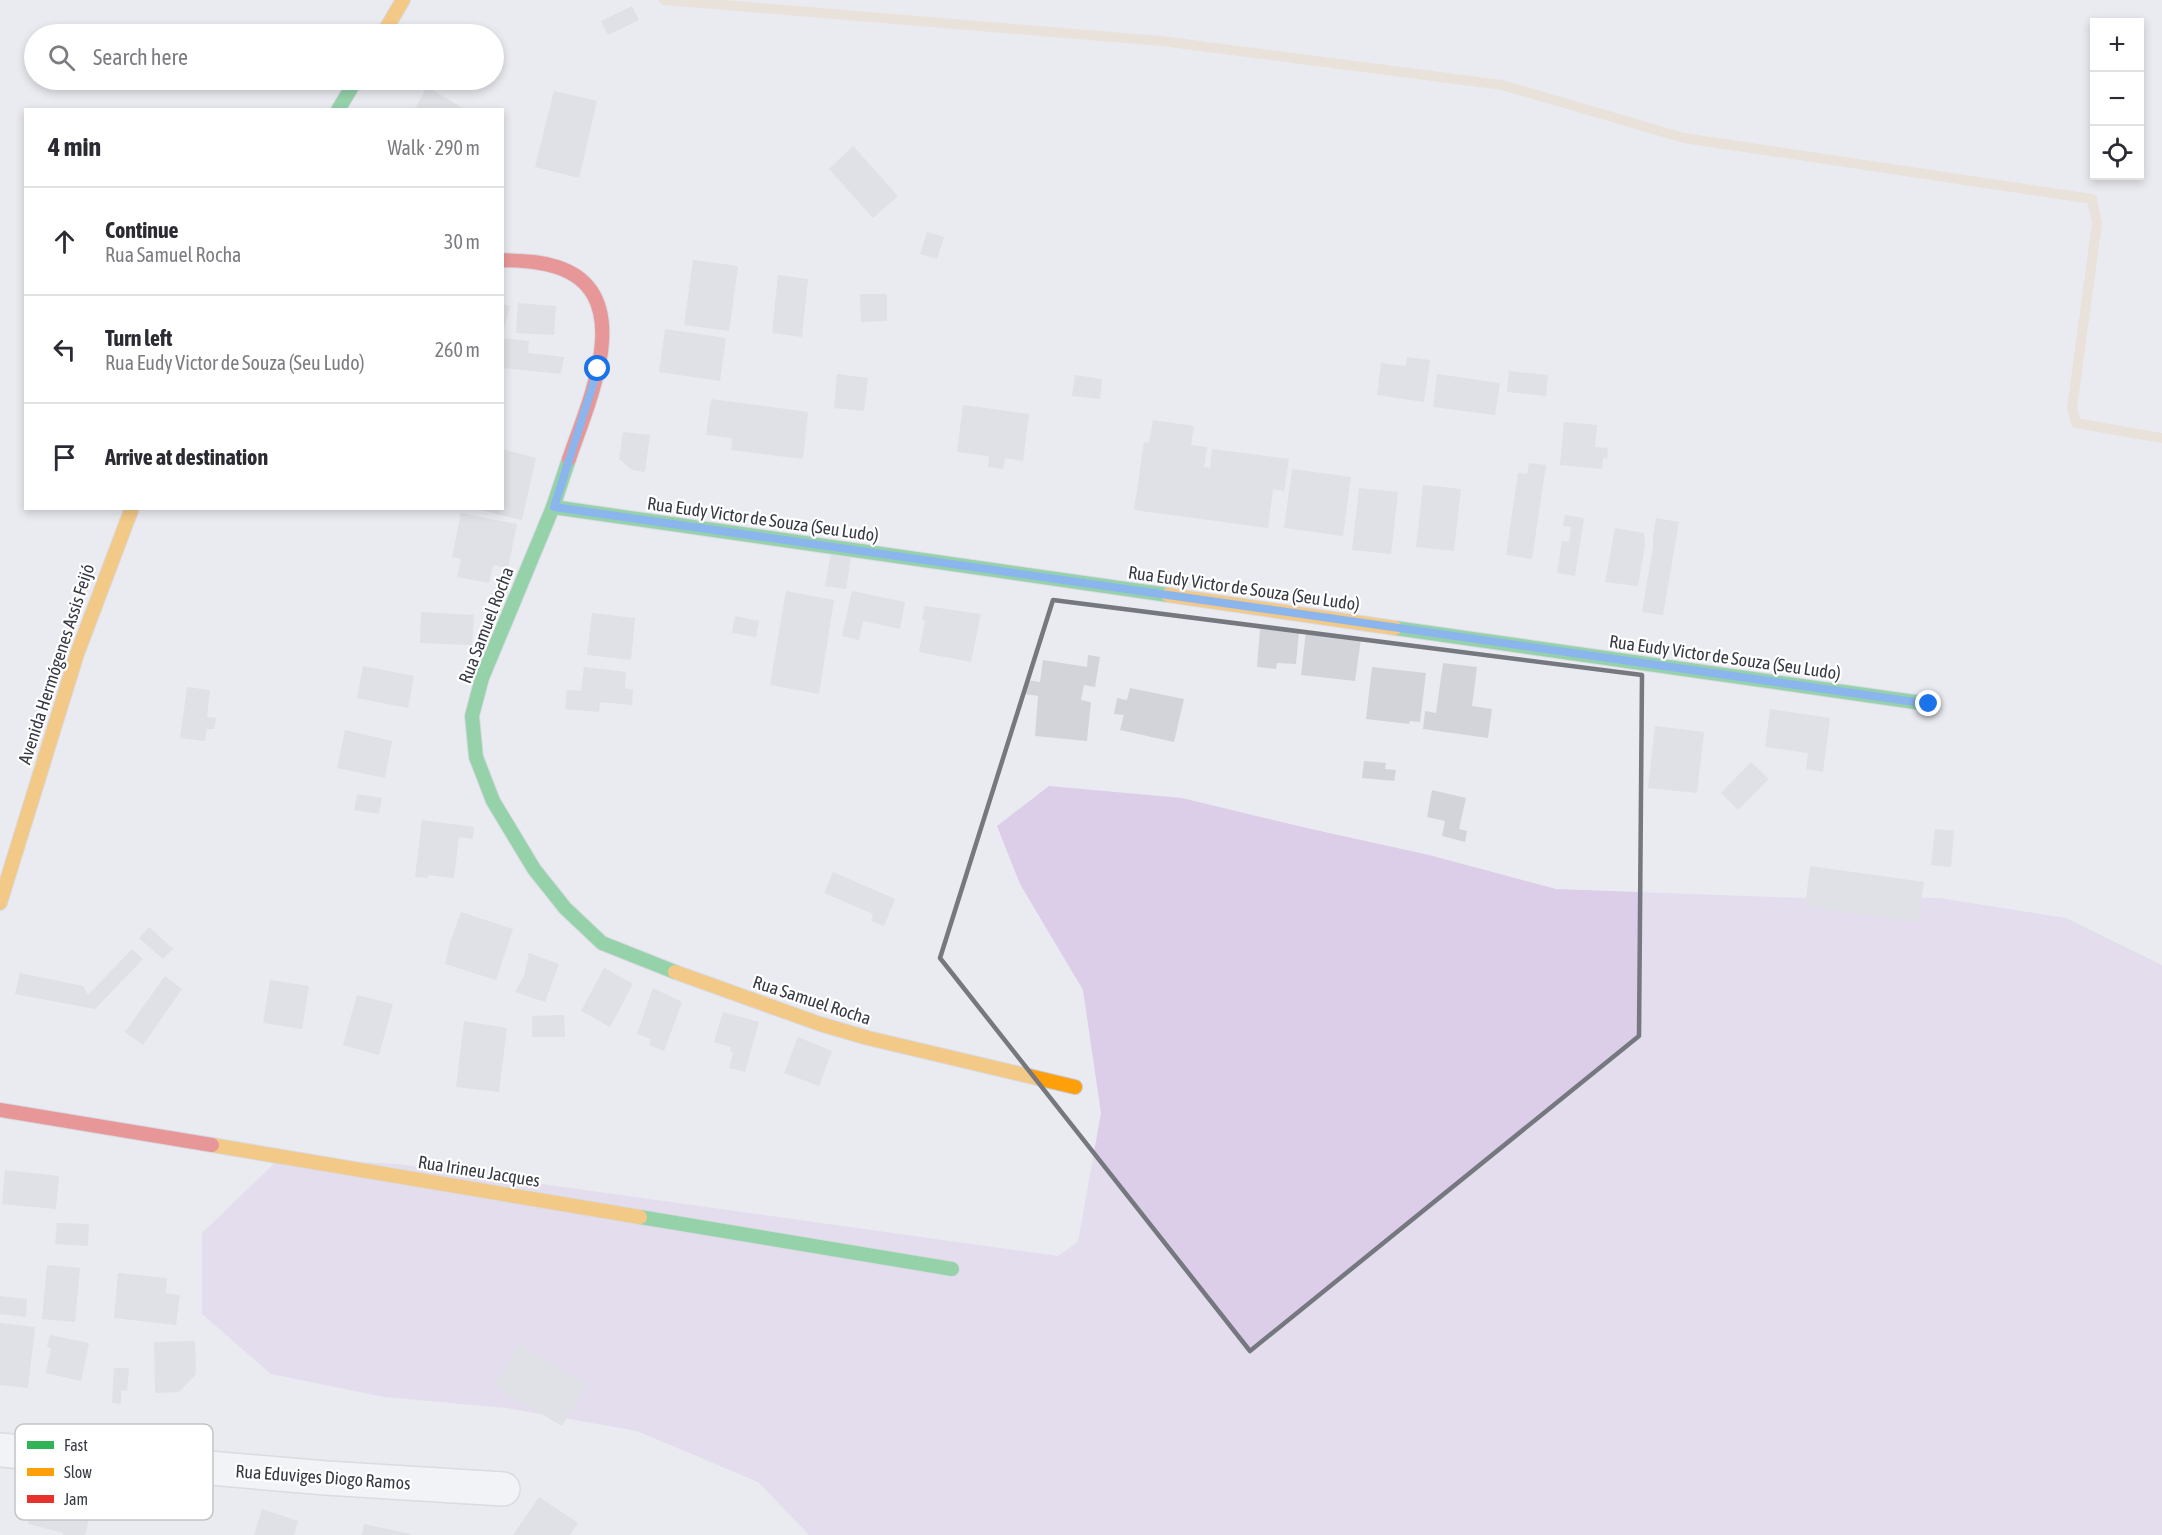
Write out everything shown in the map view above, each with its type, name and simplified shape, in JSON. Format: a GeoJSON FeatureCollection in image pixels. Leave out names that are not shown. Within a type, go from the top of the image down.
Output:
{"type":"FeatureCollection","features":[{"type":"Feature","properties":{"kind":"street"},"geometry":{"type":"LineString","coordinates":[[389,24],[403,0]]}},
{"type":"Feature","properties":{"kind":"street"},"geometry":{"type":"LineString","coordinates":[[339,108],[350,90]]}},
{"type":"Feature","properties":{"kind":"street","name":"Rua Samuel Rocha"},"geometry":{"type":"LineString","coordinates":[[504,260],[535,261],[559,267],[575,276],[589,287],[600,310],[603,336],[598,369],[554,507],[482,678],[472,716],[476,757],[493,801],[534,869],[565,908],[602,943],[645,961],[820,1024],[868,1038],[1075,1087]]}},
{"type":"Feature","properties":{"kind":"street","name":"Rua Eudy Victor de Souza (Seu Ludo)"},"geometry":{"type":"LineString","coordinates":[[554,507],[1929,704]]}},
{"type":"Feature","properties":{"kind":"street","name":"Avenida Hermógenes Assis Feijó"},"geometry":{"type":"LineString","coordinates":[[0,903],[57,714],[107,568],[131,510]]}},
{"type":"Feature","properties":{"kind":"street","name":"Rua Irineu Jacques"},"geometry":{"type":"LineString","coordinates":[[0,1110],[952,1269]]}},
{"type":"Feature","properties":{"kind":"street","name":"Rua Eduviges Diogo Ramos"},"geometry":{"type":"LineString","coordinates":[[0,1450],[15,1451]]}},
{"type":"Feature","properties":{"kind":"street","name":"Rua Eduviges Diogo Ramos"},"geometry":{"type":"LineString","coordinates":[[213,1468],[503,1490]]}},
{"type":"Feature","properties":{"kind":"highlighted area"},"geometry":{"type":"Polygon","coordinates":[[[1053,600],[1642,675],[1639,1036],[1250,1351],[940,958],[1053,600]]]}},
{"type":"Feature","properties":{"kind":"shaded area"},"geometry":{"type":"Polygon","coordinates":[[[1049,786],[1182,798],[1429,855],[1556,889],[1801,898],[1939,898],[2066,918],[2162,965],[2162,1535],[809,1535],[758,1482],[637,1431],[507,1408],[384,1397],[271,1374],[202,1314],[202,1233],[280,1158],[398,1164],[1058,1256],[1078,1242],[1101,1113],[1083,990],[1020,884],[997,826],[1049,786]]]}},
{"type":"Feature","properties":{"kind":"building"},"geometry":{"type":"Polygon","coordinates":[[[632,6],[639,20],[608,35],[601,21],[632,6]]]}},
{"type":"Feature","properties":{"kind":"building"},"geometry":{"type":"Polygon","coordinates":[[[425,90],[432,90],[463,108],[415,108],[425,90]]]}},
{"type":"Feature","properties":{"kind":"building"},"geometry":{"type":"Polygon","coordinates":[[[554,91],[597,101],[579,178],[535,167],[554,91]]]}},
{"type":"Feature","properties":{"kind":"building"},"geometry":{"type":"Polygon","coordinates":[[[853,146],[898,196],[873,218],[829,169],[853,146]]]}},
{"type":"Feature","properties":{"kind":"building"},"geometry":{"type":"Polygon","coordinates":[[[927,232],[944,237],[937,259],[920,254],[927,232]]]}},
{"type":"Feature","properties":{"kind":"building"},"geometry":{"type":"Polygon","coordinates":[[[693,260],[738,266],[729,331],[684,325],[693,260]]]}},
{"type":"Feature","properties":{"kind":"building"},"geometry":{"type":"Polygon","coordinates":[[[778,275],[808,279],[802,337],[772,333],[778,275]]]}},
{"type":"Feature","properties":{"kind":"building"},"geometry":{"type":"Polygon","coordinates":[[[860,294],[887,294],[887,321],[861,322],[860,294]]]}},
{"type":"Feature","properties":{"kind":"building"},"geometry":{"type":"Polygon","coordinates":[[[518,303],[556,306],[554,335],[516,333],[518,303]]]}},
{"type":"Feature","properties":{"kind":"building"},"geometry":{"type":"Polygon","coordinates":[[[504,304],[510,306],[504,328],[504,304]]]}},
{"type":"Feature","properties":{"kind":"building"},"geometry":{"type":"Polygon","coordinates":[[[665,329],[726,338],[720,381],[659,372],[665,329]]]}},
{"type":"Feature","properties":{"kind":"building"},"geometry":{"type":"Polygon","coordinates":[[[504,338],[529,341],[528,353],[564,357],[561,374],[504,368],[504,338]]]}},
{"type":"Feature","properties":{"kind":"building"},"geometry":{"type":"Polygon","coordinates":[[[1407,357],[1430,360],[1424,402],[1377,395],[1381,363],[1406,366],[1407,357]]]}},
{"type":"Feature","properties":{"kind":"building"},"geometry":{"type":"Polygon","coordinates":[[[1509,371],[1548,375],[1546,396],[1507,392],[1509,371]]]}},
{"type":"Feature","properties":{"kind":"building"},"geometry":{"type":"Polygon","coordinates":[[[837,374],[868,378],[864,411],[834,408],[837,374]]]}},
{"type":"Feature","properties":{"kind":"building"},"geometry":{"type":"Polygon","coordinates":[[[1437,374],[1500,383],[1495,415],[1433,407],[1437,374]]]}},
{"type":"Feature","properties":{"kind":"building"},"geometry":{"type":"Polygon","coordinates":[[[1075,375],[1102,379],[1100,399],[1072,396],[1075,375]]]}},
{"type":"Feature","properties":{"kind":"building"},"geometry":{"type":"Polygon","coordinates":[[[711,399],[808,412],[803,459],[731,450],[732,438],[706,435],[711,399]]]}},
{"type":"Feature","properties":{"kind":"building"},"geometry":{"type":"Polygon","coordinates":[[[963,405],[1029,414],[1023,461],[1005,458],[1003,469],[988,467],[989,456],[957,452],[963,405]]]}},
{"type":"Feature","properties":{"kind":"building"},"geometry":{"type":"Polygon","coordinates":[[[1153,420],[1194,426],[1191,445],[1207,447],[1204,467],[1210,468],[1212,449],[1289,459],[1284,491],[1273,489],[1268,528],[1134,510],[1144,442],[1149,443],[1153,420]]]}},
{"type":"Feature","properties":{"kind":"building"},"geometry":{"type":"Polygon","coordinates":[[[1564,422],[1597,425],[1595,447],[1608,448],[1607,459],[1603,458],[1602,469],[1560,465],[1564,422]]]}},
{"type":"Feature","properties":{"kind":"building"},"geometry":{"type":"Polygon","coordinates":[[[623,432],[650,435],[645,472],[632,470],[619,459],[623,432]]]}},
{"type":"Feature","properties":{"kind":"building"},"geometry":{"type":"Polygon","coordinates":[[[504,450],[536,458],[522,520],[480,510],[504,510],[504,450]]]}},
{"type":"Feature","properties":{"kind":"building"},"geometry":{"type":"Polygon","coordinates":[[[1529,463],[1546,465],[1532,559],[1506,555],[1518,473],[1527,474],[1529,463]]]}},
{"type":"Feature","properties":{"kind":"building"},"geometry":{"type":"Polygon","coordinates":[[[1292,469],[1351,477],[1343,536],[1284,528],[1292,469]]]}},
{"type":"Feature","properties":{"kind":"building"},"geometry":{"type":"Polygon","coordinates":[[[1423,485],[1461,489],[1454,551],[1416,547],[1423,485]]]}},
{"type":"Feature","properties":{"kind":"building"},"geometry":{"type":"Polygon","coordinates":[[[1359,488],[1398,492],[1391,554],[1352,550],[1359,488]]]}},
{"type":"Feature","properties":{"kind":"building"},"geometry":{"type":"Polygon","coordinates":[[[461,513],[517,524],[508,568],[493,565],[489,583],[457,577],[461,559],[452,557],[461,513]]]}},
{"type":"Feature","properties":{"kind":"building"},"geometry":{"type":"Polygon","coordinates":[[[1565,515],[1584,518],[1575,576],[1557,573],[1562,541],[1569,542],[1571,527],[1563,526],[1565,515]]]}},
{"type":"Feature","properties":{"kind":"building"},"geometry":{"type":"Polygon","coordinates":[[[1656,518],[1679,522],[1663,615],[1642,612],[1656,518]]]}},
{"type":"Feature","properties":{"kind":"building"},"geometry":{"type":"Polygon","coordinates":[[[1615,528],[1644,533],[1645,544],[1638,586],[1605,582],[1615,528]]]}},
{"type":"Feature","properties":{"kind":"building"},"geometry":{"type":"Polygon","coordinates":[[[831,553],[851,557],[846,589],[825,586],[831,553]]]}},
{"type":"Feature","properties":{"kind":"building"},"geometry":{"type":"Polygon","coordinates":[[[786,591],[834,600],[819,694],[770,685],[786,591]]]}},
{"type":"Feature","properties":{"kind":"building"},"geometry":{"type":"Polygon","coordinates":[[[852,591],[905,602],[900,629],[863,621],[859,640],[842,636],[852,591]]]}},
{"type":"Feature","properties":{"kind":"building"},"geometry":{"type":"Polygon","coordinates":[[[925,606],[981,614],[971,662],[919,652],[925,620],[922,619],[925,606]]]}},
{"type":"Feature","properties":{"kind":"building"},"geometry":{"type":"Polygon","coordinates":[[[421,612],[474,615],[472,645],[420,643],[421,612]]]}},
{"type":"Feature","properties":{"kind":"building"},"geometry":{"type":"Polygon","coordinates":[[[592,613],[635,618],[631,660],[587,655],[592,613]]]}},
{"type":"Feature","properties":{"kind":"building"},"geometry":{"type":"Polygon","coordinates":[[[735,616],[759,621],[756,637],[732,633],[735,616]]]}},
{"type":"Feature","properties":{"kind":"building"},"geometry":{"type":"Polygon","coordinates":[[[1260,629],[1299,632],[1296,664],[1277,663],[1276,669],[1257,667],[1260,629]]]}},
{"type":"Feature","properties":{"kind":"building"},"geometry":{"type":"Polygon","coordinates":[[[1306,631],[1361,639],[1355,681],[1301,675],[1306,631]]]}},
{"type":"Feature","properties":{"kind":"building"},"geometry":{"type":"Polygon","coordinates":[[[1088,655],[1100,657],[1095,687],[1084,685],[1081,700],[1091,702],[1087,741],[1035,736],[1038,696],[1025,694],[1027,680],[1040,682],[1043,660],[1087,667],[1088,655]]]}},
{"type":"Feature","properties":{"kind":"building"},"geometry":{"type":"Polygon","coordinates":[[[1443,663],[1477,667],[1472,706],[1492,709],[1488,738],[1423,729],[1425,711],[1436,713],[1443,663]]]}},
{"type":"Feature","properties":{"kind":"building"},"geometry":{"type":"Polygon","coordinates":[[[363,666],[414,676],[408,708],[357,698],[363,666]]]}},
{"type":"Feature","properties":{"kind":"building"},"geometry":{"type":"Polygon","coordinates":[[[584,667],[626,672],[625,688],[633,690],[632,705],[600,702],[599,712],[565,709],[567,690],[581,691],[584,667]]]}},
{"type":"Feature","properties":{"kind":"building"},"geometry":{"type":"Polygon","coordinates":[[[1372,667],[1426,673],[1420,722],[1410,721],[1409,724],[1366,719],[1372,667]]]}},
{"type":"Feature","properties":{"kind":"building"},"geometry":{"type":"Polygon","coordinates":[[[187,687],[210,690],[207,717],[216,718],[214,729],[207,729],[205,741],[180,738],[187,687]]]}},
{"type":"Feature","properties":{"kind":"building"},"geometry":{"type":"Polygon","coordinates":[[[1130,688],[1184,699],[1174,742],[1120,730],[1124,715],[1114,714],[1117,698],[1127,700],[1130,688]]]}},
{"type":"Feature","properties":{"kind":"building"},"geometry":{"type":"Polygon","coordinates":[[[1770,709],[1830,718],[1823,772],[1806,769],[1808,753],[1765,747],[1770,709]]]}},
{"type":"Feature","properties":{"kind":"building"},"geometry":{"type":"Polygon","coordinates":[[[1655,726],[1704,732],[1697,793],[1648,788],[1655,726]]]}},
{"type":"Feature","properties":{"kind":"building"},"geometry":{"type":"Polygon","coordinates":[[[345,730],[392,741],[385,778],[337,768],[345,730]]]}},
{"type":"Feature","properties":{"kind":"building"},"geometry":{"type":"Polygon","coordinates":[[[1364,761],[1386,763],[1385,769],[1396,770],[1394,781],[1362,778],[1364,761]]]}},
{"type":"Feature","properties":{"kind":"building"},"geometry":{"type":"Polygon","coordinates":[[[1751,762],[1769,779],[1738,810],[1721,793],[1751,762]]]}},
{"type":"Feature","properties":{"kind":"building"},"geometry":{"type":"Polygon","coordinates":[[[1432,790],[1466,798],[1459,829],[1467,831],[1465,842],[1442,836],[1445,821],[1427,817],[1432,790]]]}},
{"type":"Feature","properties":{"kind":"building"},"geometry":{"type":"Polygon","coordinates":[[[357,794],[382,798],[379,814],[354,810],[357,794]]]}},
{"type":"Feature","properties":{"kind":"building"},"geometry":{"type":"Polygon","coordinates":[[[422,820],[474,827],[473,839],[459,837],[454,878],[428,875],[427,878],[415,877],[422,820]]]}},
{"type":"Feature","properties":{"kind":"building"},"geometry":{"type":"Polygon","coordinates":[[[1935,829],[1954,831],[1951,867],[1931,865],[1935,829]]]}},
{"type":"Feature","properties":{"kind":"building"},"geometry":{"type":"Polygon","coordinates":[[[1810,866],[1924,882],[1918,922],[1805,907],[1810,866]]]}},
{"type":"Feature","properties":{"kind":"building"},"geometry":{"type":"Polygon","coordinates":[[[833,872],[895,899],[884,926],[871,921],[873,914],[824,893],[833,872]]]}},
{"type":"Feature","properties":{"kind":"building"},"geometry":{"type":"Polygon","coordinates":[[[461,912],[513,929],[496,980],[445,964],[461,912]]]}},
{"type":"Feature","properties":{"kind":"building"},"geometry":{"type":"Polygon","coordinates":[[[149,927],[173,949],[163,959],[139,938],[149,927]]]}},
{"type":"Feature","properties":{"kind":"building"},"geometry":{"type":"Polygon","coordinates":[[[132,949],[143,959],[95,1009],[15,994],[20,973],[83,986],[88,995],[132,949]]]}},
{"type":"Feature","properties":{"kind":"building"},"geometry":{"type":"Polygon","coordinates":[[[529,953],[559,964],[545,1002],[515,992],[524,976],[529,953]]]}},
{"type":"Feature","properties":{"kind":"building"},"geometry":{"type":"Polygon","coordinates":[[[604,968],[633,984],[610,1027],[581,1011],[604,968]]]}},
{"type":"Feature","properties":{"kind":"building"},"geometry":{"type":"Polygon","coordinates":[[[165,976],[182,989],[143,1045],[125,1032],[165,976]]]}},
{"type":"Feature","properties":{"kind":"building"},"geometry":{"type":"Polygon","coordinates":[[[270,980],[309,986],[302,1029],[263,1023],[270,980]]]}},
{"type":"Feature","properties":{"kind":"building"},"geometry":{"type":"Polygon","coordinates":[[[653,988],[682,1002],[664,1051],[649,1045],[651,1039],[637,1034],[653,988]]]}},
{"type":"Feature","properties":{"kind":"building"},"geometry":{"type":"Polygon","coordinates":[[[357,995],[393,1004],[379,1055],[343,1045],[357,995]]]}},
{"type":"Feature","properties":{"kind":"building"},"geometry":{"type":"Polygon","coordinates":[[[723,1012],[759,1022],[745,1072],[729,1068],[733,1053],[730,1052],[731,1047],[714,1042],[723,1012]]]}},
{"type":"Feature","properties":{"kind":"building"},"geometry":{"type":"Polygon","coordinates":[[[564,1015],[565,1037],[532,1037],[532,1016],[564,1015]]]}},
{"type":"Feature","properties":{"kind":"building"},"geometry":{"type":"Polygon","coordinates":[[[464,1021],[507,1028],[499,1092],[456,1087],[464,1021]]]}},
{"type":"Feature","properties":{"kind":"building"},"geometry":{"type":"Polygon","coordinates":[[[798,1037],[832,1051],[819,1086],[784,1073],[798,1037]]]}},
{"type":"Feature","properties":{"kind":"building"},"geometry":{"type":"Polygon","coordinates":[[[5,1170],[59,1176],[56,1209],[2,1204],[5,1170]]]}},
{"type":"Feature","properties":{"kind":"building"},"geometry":{"type":"Polygon","coordinates":[[[57,1223],[89,1224],[88,1246],[55,1244],[57,1223]]]}},
{"type":"Feature","properties":{"kind":"building"},"geometry":{"type":"Polygon","coordinates":[[[47,1265],[80,1268],[75,1322],[42,1319],[47,1265]]]}},
{"type":"Feature","properties":{"kind":"building"},"geometry":{"type":"Polygon","coordinates":[[[118,1273],[167,1278],[166,1293],[180,1295],[176,1325],[114,1318],[118,1273]]]}},
{"type":"Feature","properties":{"kind":"building"},"geometry":{"type":"Polygon","coordinates":[[[0,1296],[27,1299],[26,1317],[0,1314],[0,1296]]]}},
{"type":"Feature","properties":{"kind":"building"},"geometry":{"type":"Polygon","coordinates":[[[0,1323],[35,1327],[28,1388],[0,1385],[0,1323]]]}},
{"type":"Feature","properties":{"kind":"building"},"geometry":{"type":"Polygon","coordinates":[[[50,1335],[89,1343],[81,1381],[46,1373],[51,1348],[47,1347],[50,1335]]]}},
{"type":"Feature","properties":{"kind":"building"},"geometry":{"type":"Polygon","coordinates":[[[195,1341],[196,1374],[179,1392],[155,1393],[154,1342],[195,1341]]]}},
{"type":"Feature","properties":{"kind":"building"},"geometry":{"type":"Polygon","coordinates":[[[519,1344],[587,1385],[562,1426],[494,1386],[519,1344]]]}},
{"type":"Feature","properties":{"kind":"building"},"geometry":{"type":"Polygon","coordinates":[[[114,1368],[129,1368],[127,1391],[121,1390],[121,1404],[112,1403],[114,1368]]]}},
{"type":"Feature","properties":{"kind":"building"},"geometry":{"type":"Polygon","coordinates":[[[539,1497],[578,1523],[570,1535],[513,1535],[539,1497]]]}},
{"type":"Feature","properties":{"kind":"building"},"geometry":{"type":"Polygon","coordinates":[[[262,1509],[298,1521],[294,1535],[254,1535],[262,1509]]]}},
{"type":"Feature","properties":{"kind":"building"},"geometry":{"type":"Polygon","coordinates":[[[29,1520],[89,1520],[85,1535],[63,1535],[63,1533],[28,1524],[29,1520]]]}},
{"type":"Feature","properties":{"kind":"building"},"geometry":{"type":"Polygon","coordinates":[[[364,1524],[411,1534],[411,1535],[362,1535],[364,1524]]]}},
{"type":"Feature","properties":{"kind":"waterway"},"geometry":{"type":"LineString","coordinates":[[664,0],[1161,41],[1502,85],[1684,138],[2092,199],[2097,223],[2072,408],[2076,423],[2162,438]]}},
{"type":"Feature","properties":{"kind":"traffic: fast"},"geometry":{"type":"LineString","coordinates":[[339,108],[350,90]]}},
{"type":"Feature","properties":{"kind":"traffic: fast"},"geometry":{"type":"LineString","coordinates":[[569,459],[553,507],[482,678],[472,716],[476,757],[493,801],[534,869],[565,908],[602,943],[675,972]]}},
{"type":"Feature","properties":{"kind":"traffic: fast"},"geometry":{"type":"LineString","coordinates":[[553,507],[1168,595]]}},
{"type":"Feature","properties":{"kind":"traffic: fast"},"geometry":{"type":"LineString","coordinates":[[1395,628],[1929,704]]}},
{"type":"Feature","properties":{"kind":"traffic: fast"},"geometry":{"type":"LineString","coordinates":[[640,1217],[952,1269]]}},
{"type":"Feature","properties":{"kind":"traffic: slow"},"geometry":{"type":"LineString","coordinates":[[389,24],[403,0]]}},
{"type":"Feature","properties":{"kind":"traffic: slow"},"geometry":{"type":"LineString","coordinates":[[0,903],[77,654],[131,510]]}},
{"type":"Feature","properties":{"kind":"traffic: slow"},"geometry":{"type":"LineString","coordinates":[[1168,595],[1395,628]]}},
{"type":"Feature","properties":{"kind":"traffic: slow"},"geometry":{"type":"LineString","coordinates":[[675,972],[820,1024],[868,1038],[1075,1087]]}},
{"type":"Feature","properties":{"kind":"traffic: slow"},"geometry":{"type":"LineString","coordinates":[[212,1145],[640,1217]]}},
{"type":"Feature","properties":{"kind":"traffic: jam"},"geometry":{"type":"LineString","coordinates":[[504,260],[537,262],[557,267],[582,281],[596,301],[602,325],[601,353],[595,382],[569,459]]}},
{"type":"Feature","properties":{"kind":"traffic: jam"},"geometry":{"type":"LineString","coordinates":[[0,1110],[212,1145]]}},
{"type":"Feature","properties":{"kind":"route"},"geometry":{"type":"LineString","coordinates":[[598,369],[554,507],[1929,704]]}}]}
